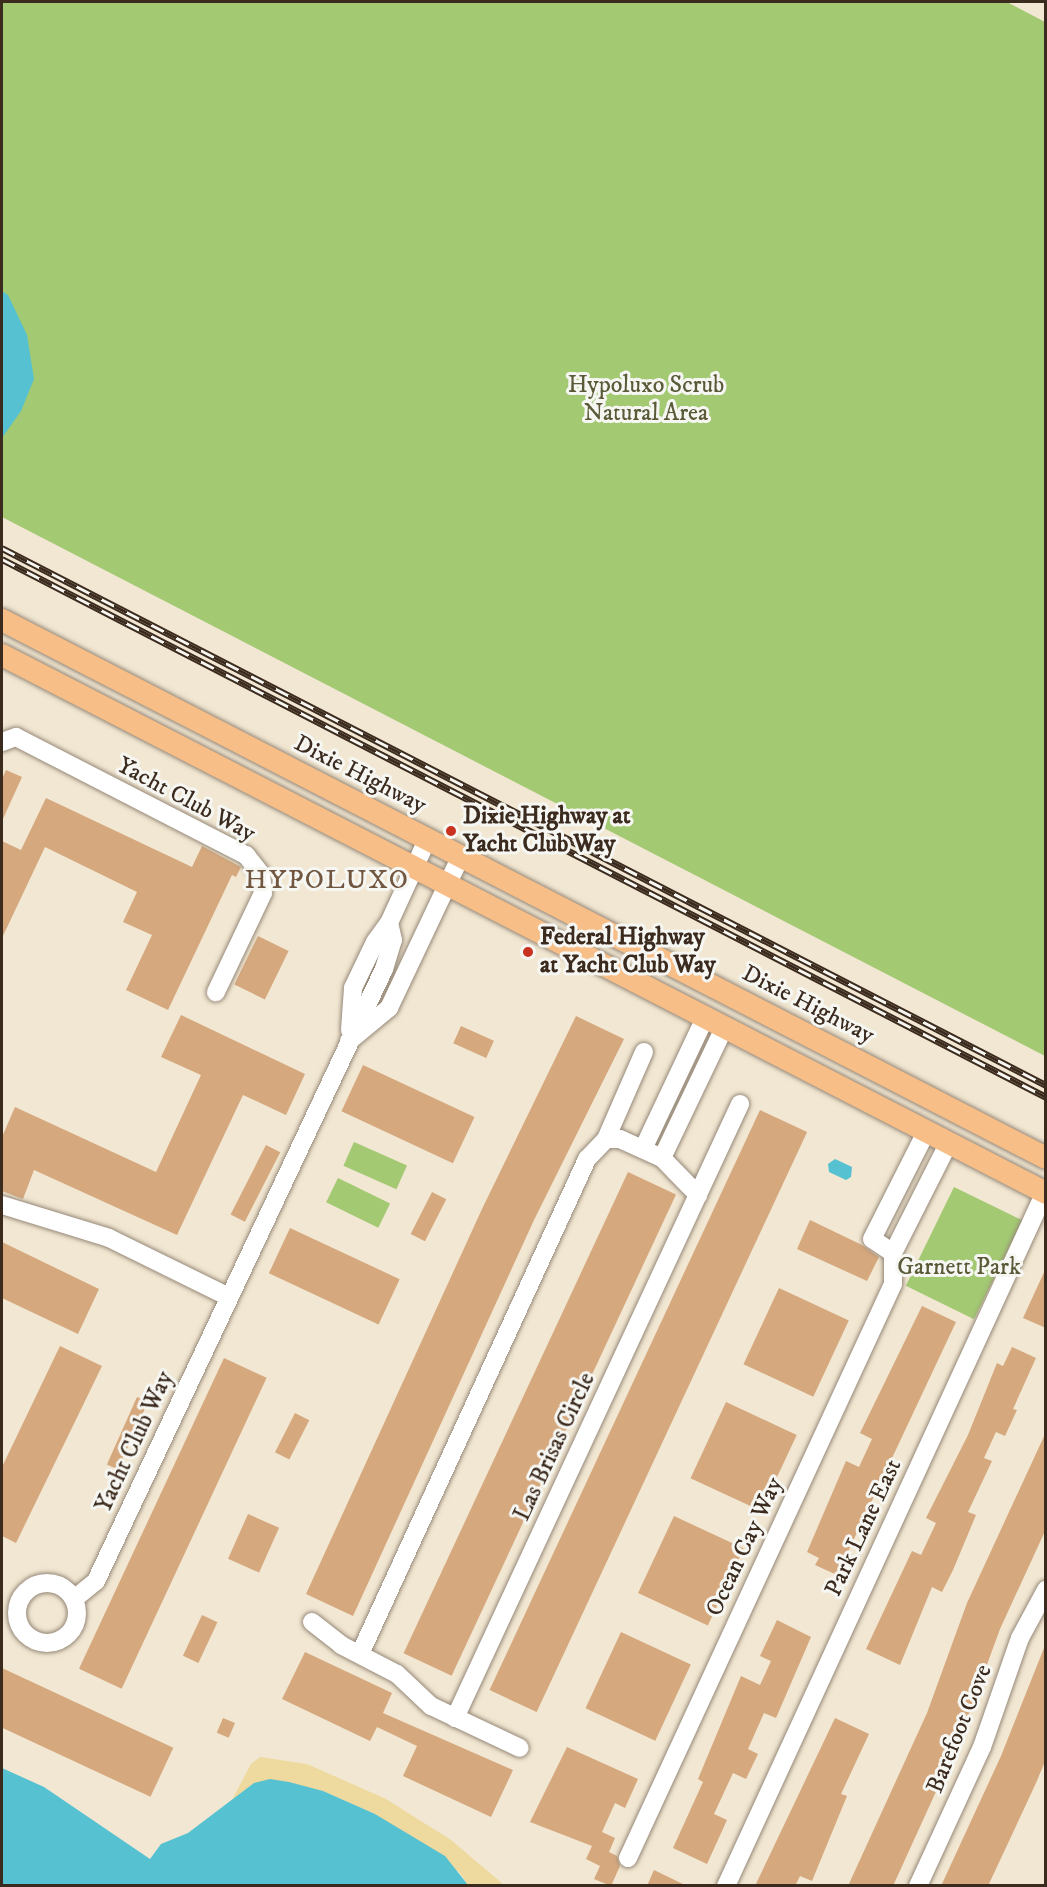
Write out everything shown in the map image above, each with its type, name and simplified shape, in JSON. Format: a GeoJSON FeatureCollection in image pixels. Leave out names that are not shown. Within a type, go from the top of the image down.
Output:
{"type":"FeatureCollection","features":[{"type":"Feature","properties":{"kind":"main road","name":"Dixie Highway"},"geometry":{"type":"LineString","coordinates":[[2,620],[1046,1158]]}},
{"type":"Feature","properties":{"kind":"main road"},"geometry":{"type":"LineString","coordinates":[[2,655],[1045,1192]]}},
{"type":"Feature","properties":{"kind":"street","name":"Yacht Club Way"},"geometry":{"type":"LineString","coordinates":[[2,742],[16,737],[246,855],[261,874],[263,893],[216,992]]}},
{"type":"Feature","properties":{"kind":"street","name":"Yacht Club Way"},"geometry":{"type":"LineString","coordinates":[[349,1041],[353,988],[367,959],[389,923],[427,840]]}},
{"type":"Feature","properties":{"kind":"street","name":"Yacht Club Way"},"geometry":{"type":"LineString","coordinates":[[349,1041],[390,1008],[460,856]]}},
{"type":"Feature","properties":{"kind":"street","name":"Yacht Club Way"},"geometry":{"type":"LineString","coordinates":[[74,1599],[96,1581],[384,969],[393,940],[389,923]]}},
{"type":"Feature","properties":{"kind":"street"},"geometry":{"type":"LineString","coordinates":[[367,959],[403,980]]}},
{"type":"Feature","properties":{"kind":"street"},"geometry":{"type":"LineString","coordinates":[[643,1149],[714,1023]]}},
{"type":"Feature","properties":{"kind":"street"},"geometry":{"type":"LineString","coordinates":[[662,1158],[714,1023]]}},
{"type":"Feature","properties":{"kind":"street"},"geometry":{"type":"LineString","coordinates":[[360,1654],[587,1159],[606,1139],[644,1052]]}},
{"type":"Feature","properties":{"kind":"street","name":"Las Brisas Circle"},"geometry":{"type":"LineString","coordinates":[[454,1718],[740,1104]]}},
{"type":"Feature","properties":{"kind":"street"},"geometry":{"type":"LineString","coordinates":[[893,1253],[873,1239],[926,1132]]}},
{"type":"Feature","properties":{"kind":"street"},"geometry":{"type":"LineString","coordinates":[[606,1139],[620,1139],[662,1158],[698,1195]]}},
{"type":"Feature","properties":{"kind":"street","name":"Ocean Cay Way"},"geometry":{"type":"LineString","coordinates":[[628,1858],[893,1284],[893,1253],[948,1144]]}},
{"type":"Feature","properties":{"kind":"street","name":"Park Lane East"},"geometry":{"type":"LineString","coordinates":[[726,1886],[1045,1192]]}},
{"type":"Feature","properties":{"kind":"street"},"geometry":{"type":"LineString","coordinates":[[2,1205],[109,1238],[229,1297]]}},
{"type":"Feature","properties":{"kind":"street","name":"Barefoot Cove"},"geometry":{"type":"LineString","coordinates":[[918,1886],[982,1747],[1020,1638],[1046,1590]]}},
{"type":"Feature","properties":{"kind":"street"},"geometry":{"type":"LineString","coordinates":[[312,1622],[360,1654],[397,1674],[430,1706],[520,1748]]}},
{"type":"Feature","properties":{"kind":"green space","name":"Hypoluxo Scrub Natural Area"},"geometry":{"type":"Polygon","coordinates":[[[2,2],[1007,2],[1045,22],[1045,1056],[2,517],[2,2]]]}},
{"type":"Feature","properties":{"kind":"green space"},"geometry":{"type":"Polygon","coordinates":[[[354,1142],[407,1166],[396,1189],[343,1166],[354,1142]]]}},
{"type":"Feature","properties":{"kind":"green space"},"geometry":{"type":"Polygon","coordinates":[[[338,1178],[390,1203],[378,1228],[326,1202],[338,1178]]]}},
{"type":"Feature","properties":{"kind":"green space","name":"Garnett Park"},"geometry":{"type":"Polygon","coordinates":[[[954,1187],[1022,1220],[974,1319],[906,1286],[954,1187]]]}},
{"type":"Feature","properties":{"kind":"sand"},"geometry":{"type":"Polygon","coordinates":[[[260,1757],[307,1764],[386,1799],[451,1840],[504,1885],[468,1885],[460,1873],[375,1814],[323,1791],[254,1783],[232,1800],[251,1764],[260,1757]]]}},
{"type":"Feature","properties":{"kind":"water"},"geometry":{"type":"Polygon","coordinates":[[[2,291],[8,295],[27,335],[34,379],[21,411],[2,438],[2,291]]]}},
{"type":"Feature","properties":{"kind":"water"},"geometry":{"type":"Polygon","coordinates":[[[835,1159],[852,1167],[851,1177],[846,1180],[829,1172],[828,1164],[835,1159]]]}},
{"type":"Feature","properties":{"kind":"water"},"geometry":{"type":"Polygon","coordinates":[[[2,1768],[44,1787],[150,1859],[161,1844],[188,1833],[254,1783],[270,1779],[289,1782],[323,1791],[375,1814],[445,1856],[468,1885],[2,1885],[2,1768]]]}},
{"type":"Feature","properties":{"kind":"building"},"geometry":{"type":"Polygon","coordinates":[[[6,770],[22,777],[2,821],[2,779],[6,770]]]}},
{"type":"Feature","properties":{"kind":"building"},"geometry":{"type":"Polygon","coordinates":[[[46,798],[192,867],[202,846],[241,867],[236,877],[232,875],[168,1010],[126,990],[152,935],[123,922],[137,892],[45,847],[2,938],[2,841],[21,850],[46,798]]]}},
{"type":"Feature","properties":{"kind":"building"},"geometry":{"type":"Polygon","coordinates":[[[258,936],[289,951],[265,999],[234,985],[258,936]]]}},
{"type":"Feature","properties":{"kind":"building"},"geometry":{"type":"Polygon","coordinates":[[[181,1015],[305,1074],[286,1115],[243,1095],[177,1235],[34,1170],[23,1199],[2,1191],[2,1137],[15,1107],[156,1172],[201,1075],[161,1057],[181,1015]]]}},
{"type":"Feature","properties":{"kind":"building"},"geometry":{"type":"Polygon","coordinates":[[[576,1016],[624,1039],[534,1220],[353,1616],[306,1594],[482,1209],[576,1016]]]}},
{"type":"Feature","properties":{"kind":"building"},"geometry":{"type":"Polygon","coordinates":[[[461,1026],[494,1041],[486,1058],[453,1043],[461,1026]]]}},
{"type":"Feature","properties":{"kind":"building"},"geometry":{"type":"Polygon","coordinates":[[[363,1065],[474,1117],[453,1163],[341,1111],[363,1065]]]}},
{"type":"Feature","properties":{"kind":"building"},"geometry":{"type":"Polygon","coordinates":[[[760,1110],[807,1132],[537,1712],[490,1690],[760,1110]]]}},
{"type":"Feature","properties":{"kind":"building"},"geometry":{"type":"Polygon","coordinates":[[[266,1145],[280,1152],[245,1222],[231,1214],[266,1145]]]}},
{"type":"Feature","properties":{"kind":"building"},"geometry":{"type":"Polygon","coordinates":[[[628,1172],[676,1194],[452,1676],[404,1653],[628,1172]]]}},
{"type":"Feature","properties":{"kind":"building"},"geometry":{"type":"Polygon","coordinates":[[[432,1192],[446,1199],[425,1241],[411,1234],[432,1192]]]}},
{"type":"Feature","properties":{"kind":"building"},"geometry":{"type":"Polygon","coordinates":[[[810,1220],[862,1245],[879,1257],[867,1281],[797,1249],[810,1220]]]}},
{"type":"Feature","properties":{"kind":"building"},"geometry":{"type":"Polygon","coordinates":[[[290,1228],[400,1279],[379,1324],[269,1273],[290,1228]]]}},
{"type":"Feature","properties":{"kind":"building"},"geometry":{"type":"Polygon","coordinates":[[[2,1242],[99,1289],[78,1334],[2,1298],[2,1242]]]}},
{"type":"Feature","properties":{"kind":"building"},"geometry":{"type":"Polygon","coordinates":[[[1046,1268],[1046,1328],[1023,1318],[1046,1268]]]}},
{"type":"Feature","properties":{"kind":"building"},"geometry":{"type":"Polygon","coordinates":[[[779,1288],[849,1321],[813,1397],[744,1364],[779,1288]]]}},
{"type":"Feature","properties":{"kind":"building"},"geometry":{"type":"Polygon","coordinates":[[[922,1306],[956,1322],[837,1575],[815,1565],[819,1558],[807,1552],[846,1461],[859,1467],[872,1439],[860,1433],[922,1306]]]}},
{"type":"Feature","properties":{"kind":"building"},"geometry":{"type":"Polygon","coordinates":[[[60,1346],[102,1366],[16,1543],[2,1536],[2,1467],[60,1346]]]}},
{"type":"Feature","properties":{"kind":"building"},"geometry":{"type":"Polygon","coordinates":[[[1012,1347],[1036,1358],[1013,1409],[1017,1410],[1005,1436],[996,1432],[984,1458],[992,1461],[968,1512],[976,1515],[953,1570],[942,1592],[932,1587],[900,1665],[866,1649],[912,1551],[921,1555],[936,1523],[926,1518],[968,1435],[997,1363],[1003,1366],[1012,1347]]]}},
{"type":"Feature","properties":{"kind":"building"},"geometry":{"type":"Polygon","coordinates":[[[224,1358],[267,1378],[122,1689],[79,1669],[224,1358]]]}},
{"type":"Feature","properties":{"kind":"building"},"geometry":{"type":"Polygon","coordinates":[[[137,1397],[148,1402],[118,1469],[107,1465],[137,1397]]]}},
{"type":"Feature","properties":{"kind":"building"},"geometry":{"type":"Polygon","coordinates":[[[726,1402],[797,1435],[761,1511],[691,1478],[726,1402]]]}},
{"type":"Feature","properties":{"kind":"building"},"geometry":{"type":"Polygon","coordinates":[[[295,1413],[309,1420],[289,1459],[275,1452],[295,1413]]]}},
{"type":"Feature","properties":{"kind":"building"},"geometry":{"type":"Polygon","coordinates":[[[1046,1432],[1046,1529],[1000,1629],[959,1741],[893,1886],[848,1886],[927,1713],[967,1603],[1046,1432]]]}},
{"type":"Feature","properties":{"kind":"building"},"geometry":{"type":"Polygon","coordinates":[[[248,1514],[279,1528],[259,1573],[228,1559],[248,1514]]]}},
{"type":"Feature","properties":{"kind":"building"},"geometry":{"type":"Polygon","coordinates":[[[674,1516],[744,1549],[708,1626],[638,1593],[674,1516]]]}},
{"type":"Feature","properties":{"kind":"building"},"geometry":{"type":"Polygon","coordinates":[[[202,1615],[217,1622],[198,1663],[183,1656],[202,1615]]]}},
{"type":"Feature","properties":{"kind":"building"},"geometry":{"type":"Polygon","coordinates":[[[777,1620],[811,1637],[776,1718],[764,1713],[748,1749],[758,1754],[746,1779],[733,1773],[714,1814],[727,1820],[707,1864],[673,1848],[703,1782],[698,1779],[741,1676],[760,1685],[771,1661],[760,1656],[777,1620]]]}},
{"type":"Feature","properties":{"kind":"building"},"geometry":{"type":"Polygon","coordinates":[[[621,1632],[691,1665],[655,1741],[586,1708],[621,1632]]]}},
{"type":"Feature","properties":{"kind":"building"},"geometry":{"type":"Polygon","coordinates":[[[1046,1643],[1046,1759],[1036,1783],[988,1886],[941,1886],[1001,1756],[1046,1643]]]}},
{"type":"Feature","properties":{"kind":"building"},"geometry":{"type":"Polygon","coordinates":[[[305,1652],[392,1693],[383,1713],[513,1770],[491,1817],[403,1776],[417,1746],[377,1727],[370,1741],[282,1699],[305,1652]]]}},
{"type":"Feature","properties":{"kind":"building"},"geometry":{"type":"Polygon","coordinates":[[[2,1668],[173,1748],[150,1797],[2,1728],[2,1668]]]}},
{"type":"Feature","properties":{"kind":"building"},"geometry":{"type":"Polygon","coordinates":[[[223,1718],[235,1723],[229,1738],[217,1733],[223,1718]]]}},
{"type":"Feature","properties":{"kind":"building"},"geometry":{"type":"Polygon","coordinates":[[[835,1718],[869,1734],[841,1794],[847,1796],[812,1881],[800,1876],[795,1886],[755,1886],[835,1718]]]}},
{"type":"Feature","properties":{"kind":"building"},"geometry":{"type":"Polygon","coordinates":[[[567,1747],[638,1779],[625,1808],[615,1803],[602,1832],[615,1838],[609,1852],[617,1856],[620,1866],[611,1886],[594,1879],[600,1866],[586,1859],[592,1846],[530,1822],[567,1747]]]}},
{"type":"Feature","properties":{"kind":"building"},"geometry":{"type":"Polygon","coordinates":[[[654,1870],[687,1886],[647,1886],[654,1870]]]}},
{"type":"Feature","properties":{"kind":"railway"},"geometry":{"type":"LineString","coordinates":[[2,548],[1046,1085]]}},
{"type":"Feature","properties":{"kind":"railway"},"geometry":{"type":"LineString","coordinates":[[2,559],[1046,1097]]}},
{"type":"Feature","properties":{"kind":"place","name":"Dixie Highway at Yacht Club Way"},"geometry":{"type":"Point","coordinates":[451,831]}},
{"type":"Feature","properties":{"kind":"place","name":"Federal Highway at Yacht Club Way"},"geometry":{"type":"Point","coordinates":[528,952]}},
{"type":"Feature","properties":{"kind":"district","name":"HYPOLUXO"},"geometry":{"type":"Point","coordinates":[327,881]}}]}
